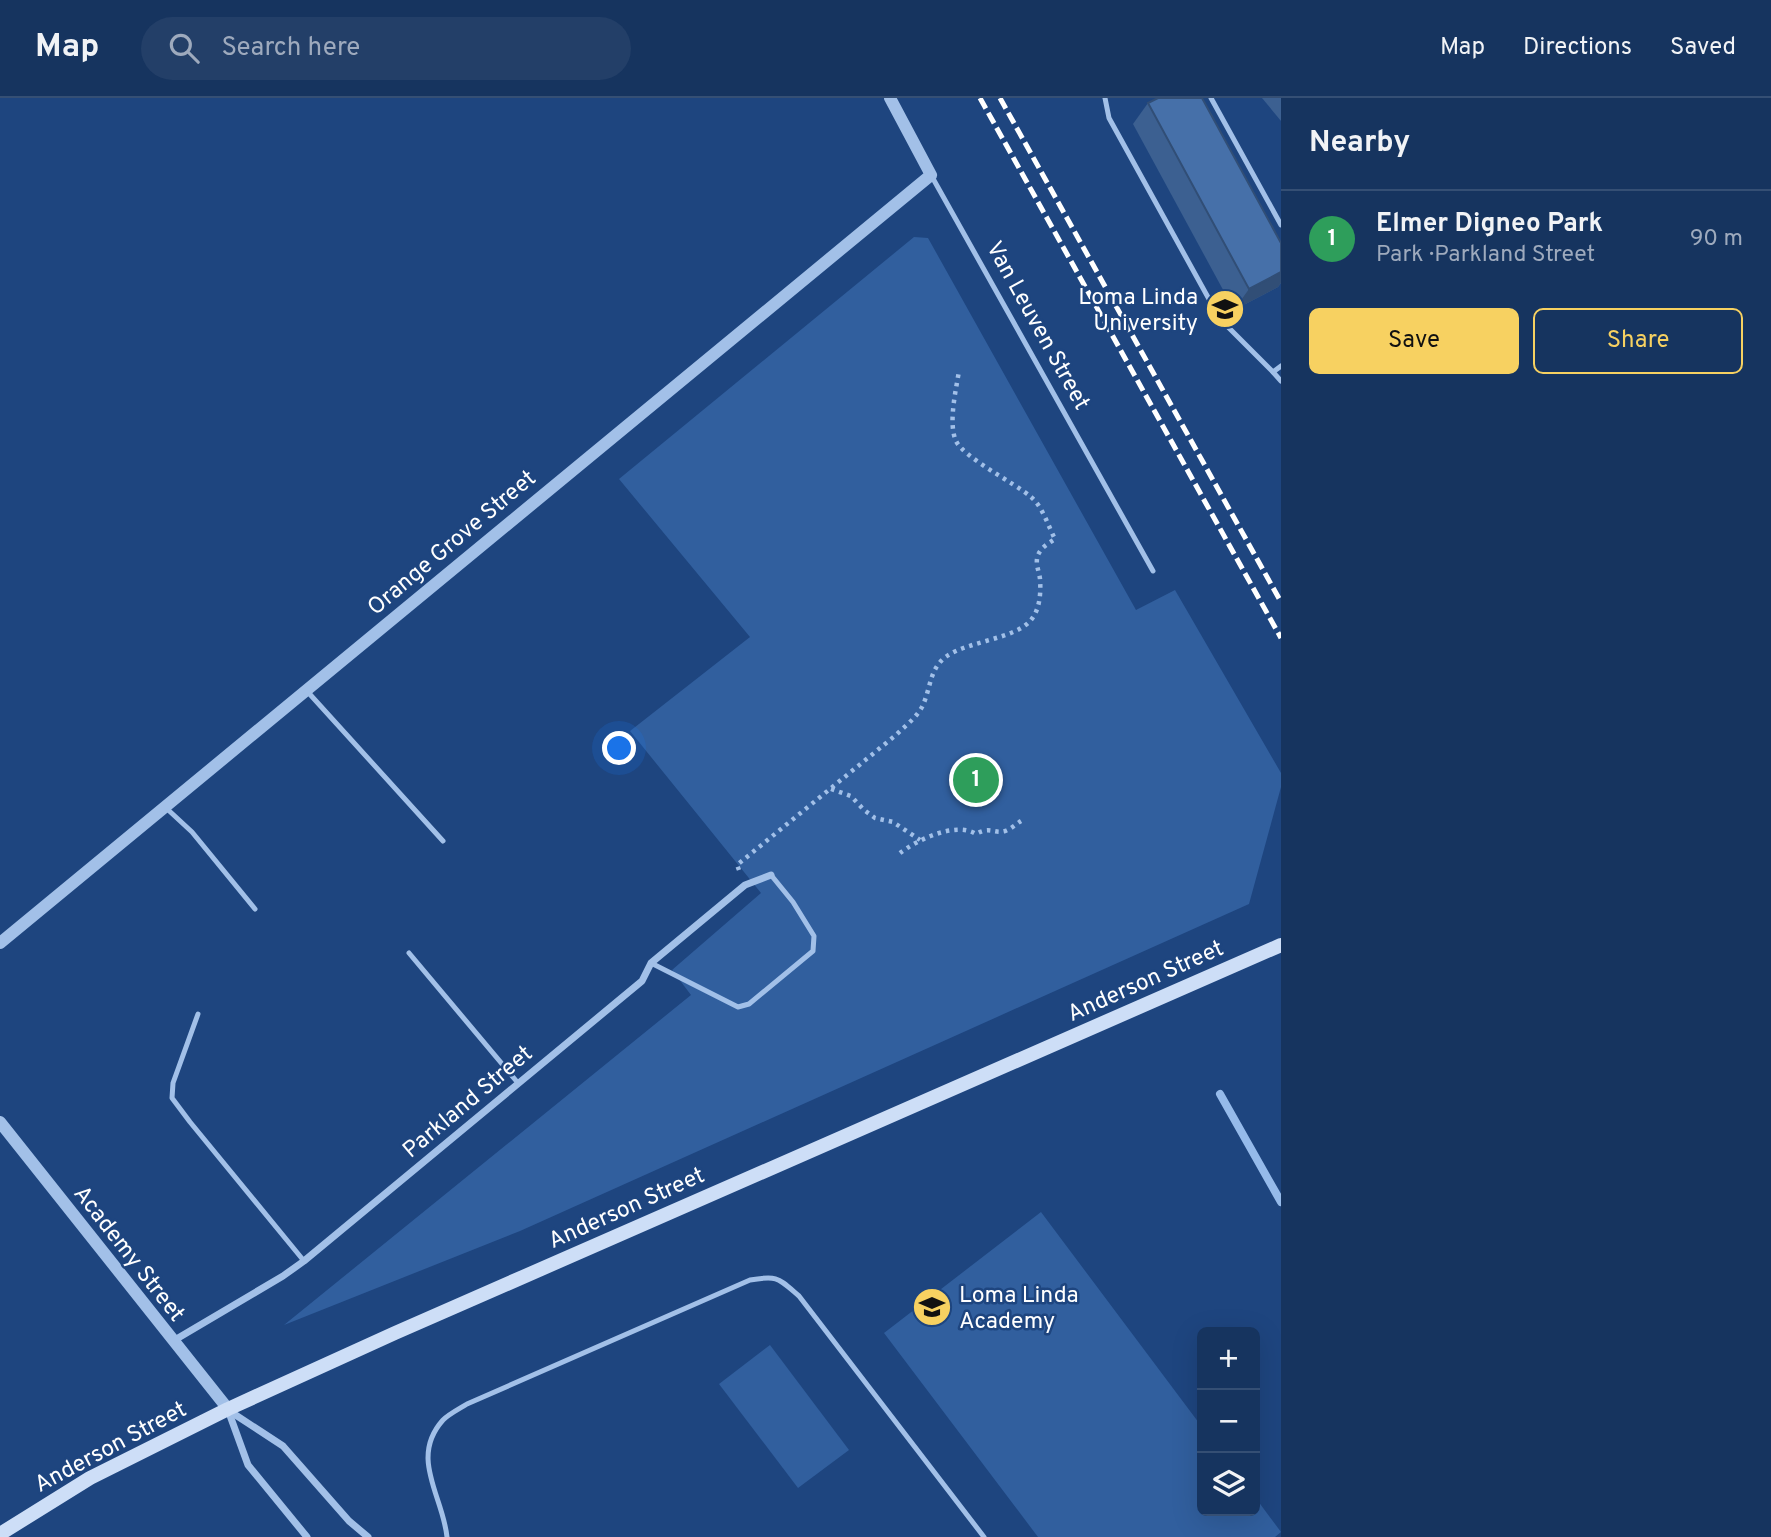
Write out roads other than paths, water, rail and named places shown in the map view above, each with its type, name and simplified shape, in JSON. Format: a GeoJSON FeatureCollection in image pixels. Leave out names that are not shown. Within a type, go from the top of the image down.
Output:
{"type":"FeatureCollection","features":[{"type":"Feature","properties":{"kind":"main road","name":"Anderson Street"},"geometry":{"type":"LineString","coordinates":[[0,1534],[90,1478],[228,1409],[433,1316],[1281,945]]}},
{"type":"Feature","properties":{"kind":"street","name":"Van Leuven Street"},"geometry":{"type":"LineString","coordinates":[[890,98],[930,176]]}},
{"type":"Feature","properties":{"kind":"street","name":"Orange Grove Street"},"geometry":{"type":"LineString","coordinates":[[0,943],[930,176]]}},
{"type":"Feature","properties":{"kind":"street","name":"Parkland Street"},"geometry":{"type":"LineString","coordinates":[[173,1342],[284,1276],[304,1261],[642,981],[651,963],[745,885],[771,875]]}},
{"type":"Feature","properties":{"kind":"street","name":"Academy Street"},"geometry":{"type":"LineString","coordinates":[[0,1122],[228,1409],[283,1446],[349,1521],[368,1537]]}},
{"type":"Feature","properties":{"kind":"street","name":"Academy Street"},"geometry":{"type":"LineString","coordinates":[[228,1409],[248,1465],[307,1537]]}},
{"type":"Feature","properties":{"kind":"lane"},"geometry":{"type":"LineString","coordinates":[[1105,98],[1110,118],[1220,319],[1281,382]]}},
{"type":"Feature","properties":{"kind":"lane"},"geometry":{"type":"LineString","coordinates":[[1211,98],[1281,225]]}},
{"type":"Feature","properties":{"kind":"lane","name":"Van Leuven Street"},"geometry":{"type":"LineString","coordinates":[[930,176],[1153,571]]}},
{"type":"Feature","properties":{"kind":"lane"},"geometry":{"type":"LineString","coordinates":[[1273,373],[1281,366]]}},
{"type":"Feature","properties":{"kind":"lane"},"geometry":{"type":"LineString","coordinates":[[306,690],[443,841]]}},
{"type":"Feature","properties":{"kind":"lane"},"geometry":{"type":"LineString","coordinates":[[165,807],[192,832],[255,909]]}},
{"type":"Feature","properties":{"kind":"lane"},"geometry":{"type":"LineString","coordinates":[[651,963],[738,1007],[749,1004],[813,951],[814,936],[793,902],[771,875]]}},
{"type":"Feature","properties":{"kind":"lane"},"geometry":{"type":"LineString","coordinates":[[409,953],[519,1083]]}},
{"type":"Feature","properties":{"kind":"lane"},"geometry":{"type":"LineString","coordinates":[[198,1014],[173,1083],[172,1098],[304,1261]]}},
{"type":"Feature","properties":{"kind":"lane"},"geometry":{"type":"LineString","coordinates":[[447,1537],[427,1464],[430,1441],[444,1419],[467,1404],[750,1280],[768,1276],[782,1280],[799,1296],[984,1537]]}},
{"type":"Feature","properties":{"kind":"waterway"},"geometry":{"type":"LineString","coordinates":[[1220,1094],[1281,1202]]}},
{"type":"Feature","properties":{"kind":"railway"},"geometry":{"type":"LineString","coordinates":[[980,98],[1281,638]]}},
{"type":"Feature","properties":{"kind":"railway"},"geometry":{"type":"LineString","coordinates":[[1000,98],[1281,602]]}},
{"type":"Feature","properties":{"kind":"place","name":"Loma Linda University"},"geometry":{"type":"Point","coordinates":[1225,309]}},
{"type":"Feature","properties":{"kind":"place","name":"Elmer Digneo Park"},"geometry":{"type":"Point","coordinates":[976,780]}},
{"type":"Feature","properties":{"kind":"place","name":"Loma Linda Academy"},"geometry":{"type":"Point","coordinates":[932,1307]}}]}
